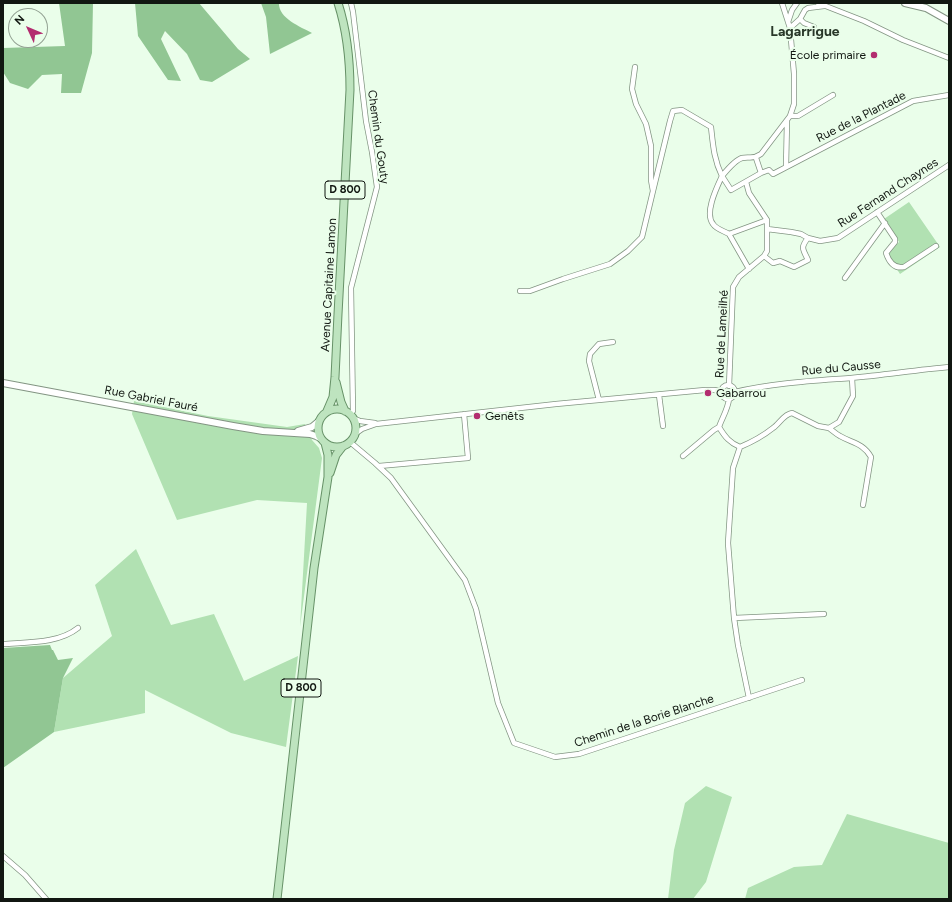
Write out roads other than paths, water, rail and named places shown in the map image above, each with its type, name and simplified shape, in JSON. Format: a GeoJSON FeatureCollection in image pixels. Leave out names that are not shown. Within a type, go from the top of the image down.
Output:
{"type":"FeatureCollection","features":[{"type":"Feature","properties":{"kind":"main road","name":"Avenue Capitaine Lamon"},"geometry":{"type":"LineString","coordinates":[[327,411],[333,397],[335,378],[350,90],[348,45],[345,27],[338,3]]}},
{"type":"Feature","properties":{"kind":"main road","name":"Avenue Capitaine Lamon"},"geometry":{"type":"LineString","coordinates":[[335,378],[341,402],[349,414]]}},
{"type":"Feature","properties":{"kind":"main road"},"geometry":{"type":"LineString","coordinates":[[333,409],[339,409],[349,414],[355,423],[356,428],[355,434],[350,442],[343,446],[337,447],[331,446],[323,441],[318,433],[318,422],[320,418],[327,411],[333,409]]}},
{"type":"Feature","properties":{"kind":"main road","name":"D 800"},"geometry":{"type":"LineString","coordinates":[[277,899],[314,568],[328,477],[328,455],[323,441]]}},
{"type":"Feature","properties":{"kind":"main road","name":"D 800"},"geometry":{"type":"LineString","coordinates":[[328,477],[336,455],[343,446]]}},
{"type":"Feature","properties":{"kind":"street","name":"Chemin du Gouty"},"geometry":{"type":"LineString","coordinates":[[349,414],[353,411],[351,288],[377,187],[366,121],[351,3]]}},
{"type":"Feature","properties":{"kind":"street"},"geometry":{"type":"LineString","coordinates":[[749,269],[729,234],[713,225],[709,218],[712,200],[722,176],[729,167],[742,158],[756,158],[761,154],[788,118],[794,104],[794,74],[790,28],[782,3]]}},
{"type":"Feature","properties":{"kind":"street"},"geometry":{"type":"LineString","coordinates":[[788,22],[792,10],[797,3]]}},
{"type":"Feature","properties":{"kind":"street"},"geometry":{"type":"LineString","coordinates":[[818,3],[864,21],[903,40],[949,58]]}},
{"type":"Feature","properties":{"kind":"street"},"geometry":{"type":"LineString","coordinates":[[905,3],[926,8],[949,21]]}},
{"type":"Feature","properties":{"kind":"street"},"geometry":{"type":"LineString","coordinates":[[790,28],[800,19],[805,10],[808,8],[825,6]]}},
{"type":"Feature","properties":{"kind":"street"},"geometry":{"type":"LineString","coordinates":[[800,19],[804,23],[814,27],[813,30]]}},
{"type":"Feature","properties":{"kind":"street"},"geometry":{"type":"LineString","coordinates":[[635,67],[632,89],[636,104],[646,124],[650,146],[651,180],[653,191]]}},
{"type":"Feature","properties":{"kind":"street"},"geometry":{"type":"LineString","coordinates":[[788,118],[798,116],[833,95]]}},
{"type":"Feature","properties":{"kind":"street","name":"Rue de la Plantade"},"geometry":{"type":"LineString","coordinates":[[761,173],[769,170],[773,174],[913,101],[949,95]]}},
{"type":"Feature","properties":{"kind":"street"},"geometry":{"type":"LineString","coordinates":[[520,291],[530,291],[610,264],[628,251],[642,237],[673,111],[682,110],[711,127],[713,150],[718,167],[731,190],[761,173],[756,158]]}},
{"type":"Feature","properties":{"kind":"street"},"geometry":{"type":"LineString","coordinates":[[786,167],[788,118]]}},
{"type":"Feature","properties":{"kind":"street","name":"Rue Fernand Chaynes"},"geometry":{"type":"LineString","coordinates":[[766,229],[801,234],[808,238],[820,241],[838,238],[949,165]]}},
{"type":"Feature","properties":{"kind":"street"},"geometry":{"type":"LineString","coordinates":[[746,182],[749,193],[767,220],[766,251],[764,256],[773,263],[780,261],[794,268],[808,260],[803,250],[803,244],[808,238]]}},
{"type":"Feature","properties":{"kind":"street"},"geometry":{"type":"LineString","coordinates":[[878,212],[895,239],[895,242],[886,253],[893,266],[899,268],[904,267],[936,246]]}},
{"type":"Feature","properties":{"kind":"street"},"geometry":{"type":"LineString","coordinates":[[729,234],[767,220]]}},
{"type":"Feature","properties":{"kind":"street"},"geometry":{"type":"LineString","coordinates":[[845,278],[885,223]]}},
{"type":"Feature","properties":{"kind":"street","name":"Rue de Lameilhé"},"geometry":{"type":"LineString","coordinates":[[729,386],[733,286],[739,277],[764,256]]}},
{"type":"Feature","properties":{"kind":"street"},"geometry":{"type":"LineString","coordinates":[[599,400],[589,361],[590,354],[599,344],[613,342]]}},
{"type":"Feature","properties":{"kind":"street","name":"Rue du Causse"},"geometry":{"type":"LineString","coordinates":[[735,392],[756,387],[786,383],[852,378],[949,367]]}},
{"type":"Feature","properties":{"kind":"street"},"geometry":{"type":"LineString","coordinates":[[829,428],[839,422],[853,396],[852,378]]}},
{"type":"Feature","properties":{"kind":"street","name":"Rue Gabriel Fauré"},"geometry":{"type":"LineString","coordinates":[[3,383],[253,430],[313,434],[323,441]]}},
{"type":"Feature","properties":{"kind":"street"},"geometry":{"type":"LineString","coordinates":[[355,434],[362,429],[376,424],[599,400],[704,390],[721,390],[723,387],[729,386],[733,388],[735,392],[734,396],[729,399],[720,427],[722,433],[731,443],[740,447],[761,437],[788,414],[792,413],[818,426],[829,428],[840,436],[862,446],[868,451],[871,457],[863,505]]}},
{"type":"Feature","properties":{"kind":"street"},"geometry":{"type":"LineString","coordinates":[[721,390],[722,397],[729,399]]}},
{"type":"Feature","properties":{"kind":"street"},"geometry":{"type":"LineString","coordinates":[[659,395],[663,426]]}},
{"type":"Feature","properties":{"kind":"street"},"geometry":{"type":"LineString","coordinates":[[349,414],[360,421],[376,424]]}},
{"type":"Feature","properties":{"kind":"street"},"geometry":{"type":"LineString","coordinates":[[379,466],[468,458],[464,414]]}},
{"type":"Feature","properties":{"kind":"street","name":"Rue Gabriel Fauré"},"geometry":{"type":"LineString","coordinates":[[295,432],[312,427],[318,422]]}},
{"type":"Feature","properties":{"kind":"street"},"geometry":{"type":"LineString","coordinates":[[683,456],[714,430],[720,427]]}},
{"type":"Feature","properties":{"kind":"street","name":"Chemin de la Borie Blanche"},"geometry":{"type":"LineString","coordinates":[[350,442],[391,478],[465,580],[476,609],[498,703],[514,743],[556,757],[579,754],[802,680]]}},
{"type":"Feature","properties":{"kind":"street"},"geometry":{"type":"LineString","coordinates":[[740,447],[733,468],[728,543],[734,618],[748,698]]}},
{"type":"Feature","properties":{"kind":"street"},"geometry":{"type":"LineString","coordinates":[[734,618],[824,614]]}},
{"type":"Feature","properties":{"kind":"street"},"geometry":{"type":"LineString","coordinates":[[3,644],[56,639],[67,635],[78,628]]}},
{"type":"Feature","properties":{"kind":"street"},"geometry":{"type":"LineString","coordinates":[[3,856],[25,875],[46,899]]}},
{"type":"Feature","properties":{"kind":"place","name":"École primaire"},"geometry":{"type":"Point","coordinates":[874,55]}},
{"type":"Feature","properties":{"kind":"place","name":"Gabarrou"},"geometry":{"type":"Point","coordinates":[708,393]}},
{"type":"Feature","properties":{"kind":"place","name":"Genêts"},"geometry":{"type":"Point","coordinates":[477,416]}},
{"type":"Feature","properties":{"kind":"district","name":"Lagarrigue"},"geometry":{"type":"Point","coordinates":[805,32]}}]}
